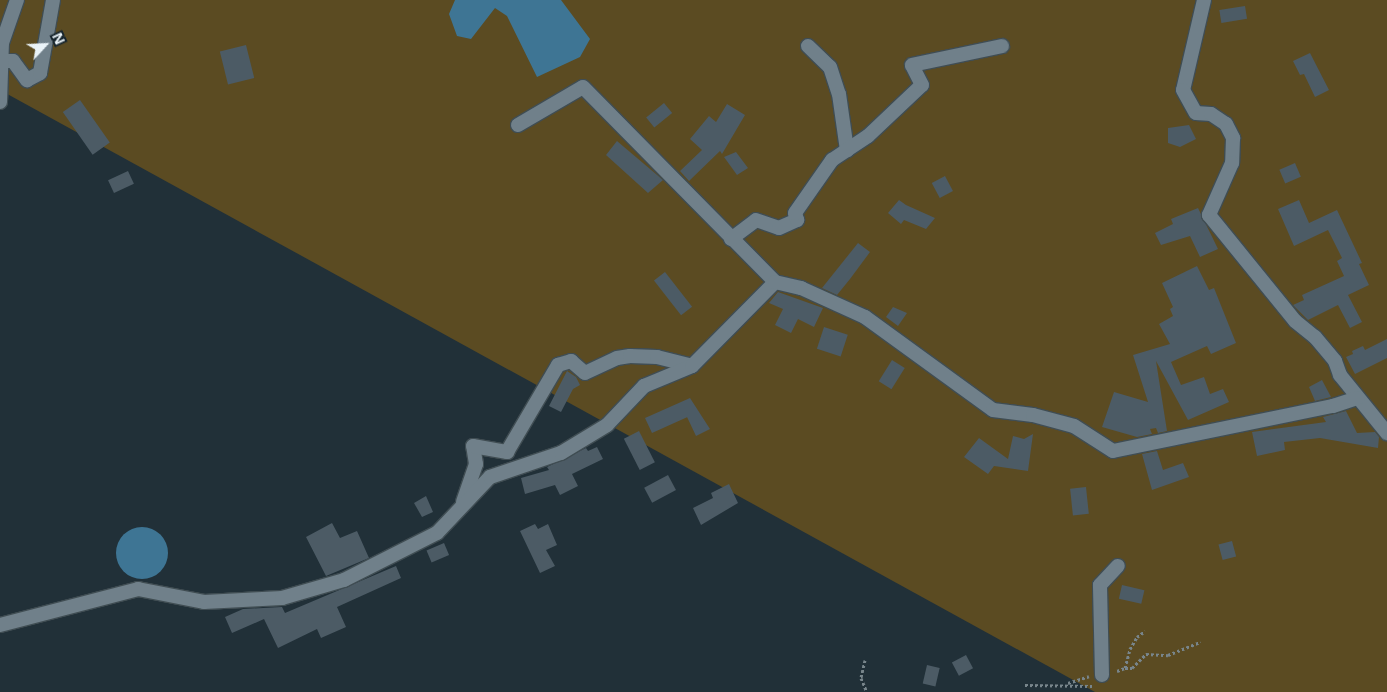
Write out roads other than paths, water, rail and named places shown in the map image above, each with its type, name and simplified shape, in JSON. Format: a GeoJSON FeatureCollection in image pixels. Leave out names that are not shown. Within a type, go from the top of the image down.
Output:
{"type":"FeatureCollection","features":[{"type":"Feature","properties":{"kind":"street"},"geometry":{"type":"LineString","coordinates":[[0,102],[2,43],[17,0]]}},
{"type":"Feature","properties":{"kind":"street"},"geometry":{"type":"LineString","coordinates":[[2,61],[13,61],[27,80],[40,73],[53,0]]}},
{"type":"Feature","properties":{"kind":"street"},"geometry":{"type":"LineString","coordinates":[[1204,0],[1183,90],[1196,113],[1211,114],[1226,124],[1233,138],[1232,163],[1209,215],[1295,321],[1315,337],[1335,361],[1340,375],[1387,433]]}},
{"type":"Feature","properties":{"kind":"street"},"geometry":{"type":"LineString","coordinates":[[808,46],[830,67],[839,94],[847,150]]}},
{"type":"Feature","properties":{"kind":"street"},"geometry":{"type":"LineString","coordinates":[[731,240],[756,220],[779,228],[797,220],[795,213],[812,186],[832,160],[868,136],[922,85],[912,65],[1002,46]]}},
{"type":"Feature","properties":{"kind":"street"},"geometry":{"type":"LineString","coordinates":[[518,125],[583,87],[731,240],[775,282],[801,288],[865,317],[993,410],[1033,415],[1074,426],[1113,451],[1333,406],[1358,398]]}},
{"type":"Feature","properties":{"kind":"street"},"geometry":{"type":"LineString","coordinates":[[0,625],[138,589],[204,602],[282,598],[344,580],[437,533],[490,477],[561,453],[607,425],[644,386],[692,366],[775,282]]}},
{"type":"Feature","properties":{"kind":"street"},"geometry":{"type":"LineString","coordinates":[[461,508],[476,464],[473,446],[507,452],[558,365],[571,361],[585,373],[617,358],[630,356],[657,357],[692,366]]}},
{"type":"Feature","properties":{"kind":"street"},"geometry":{"type":"LineString","coordinates":[[1098,680],[1100,585],[1118,566]]}},
{"type":"Feature","properties":{"kind":"water"},"geometry":{"type":"Polygon","coordinates":[[[455,0],[561,0],[590,39],[580,57],[537,77],[507,16],[495,8],[471,39],[457,36],[449,14],[455,0]]]}},
{"type":"Feature","properties":{"kind":"water"},"geometry":{"type":"Polygon","coordinates":[[[142,527],[152,529],[160,535],[166,543],[168,553],[166,563],[160,571],[152,577],[142,579],[132,577],[124,571],[118,563],[116,553],[118,543],[124,535],[132,529],[142,527]]]}}]}
